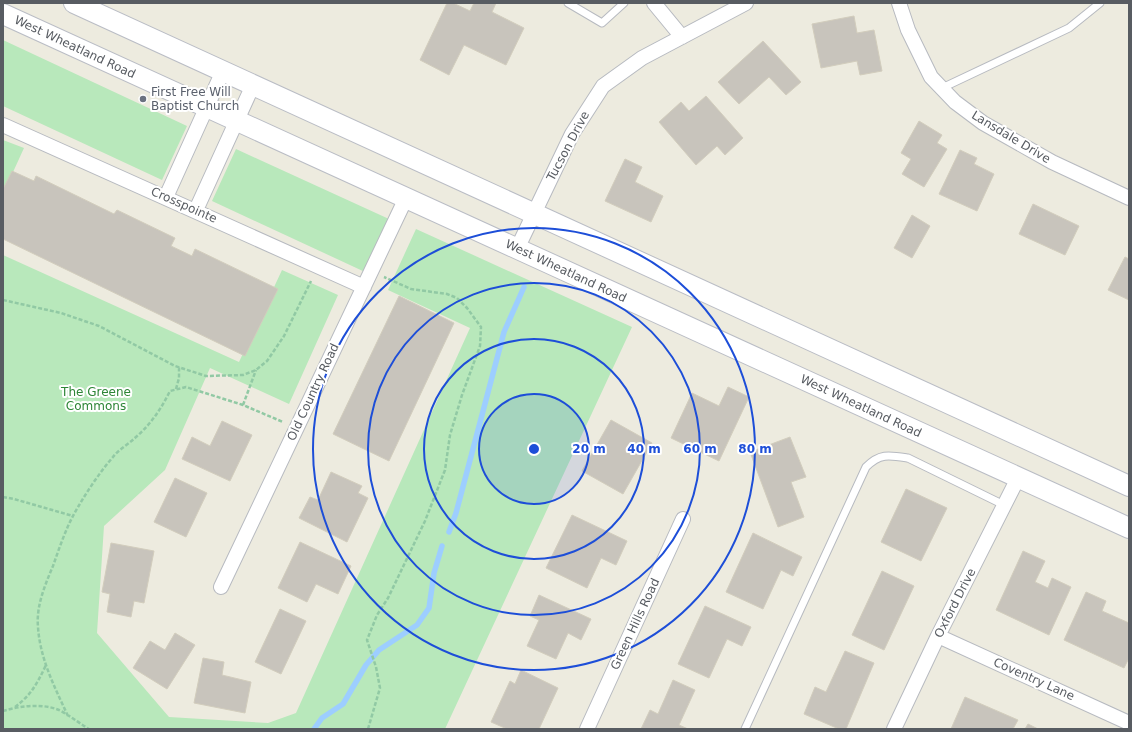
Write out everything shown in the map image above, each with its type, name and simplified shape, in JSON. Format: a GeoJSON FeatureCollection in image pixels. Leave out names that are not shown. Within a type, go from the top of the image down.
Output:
{"type":"FeatureCollection","features":[{"type":"Feature","properties":{"kind":"main road"},"geometry":{"type":"LineString","coordinates":[[74,3],[1129,486]]}},
{"type":"Feature","properties":{"kind":"main road","name":"West Wheatland Road"},"geometry":{"type":"LineString","coordinates":[[3,14],[1129,528]]}},
{"type":"Feature","properties":{"kind":"street"},"geometry":{"type":"LineString","coordinates":[[654,3],[682,37]]}},
{"type":"Feature","properties":{"kind":"street","name":"Tucson Drive"},"geometry":{"type":"LineString","coordinates":[[517,249],[572,134],[603,86],[642,58],[746,3]]}},
{"type":"Feature","properties":{"kind":"street","name":"Lansdale Drive"},"geometry":{"type":"LineString","coordinates":[[899,3],[908,30],[930,77],[955,102],[983,123],[1052,162],[1129,198]]}},
{"type":"Feature","properties":{"kind":"street"},"geometry":{"type":"LineString","coordinates":[[166,197],[224,71]]}},
{"type":"Feature","properties":{"kind":"street"},"geometry":{"type":"LineString","coordinates":[[196,210],[253,85]]}},
{"type":"Feature","properties":{"kind":"street","name":"Crosspointe"},"geometry":{"type":"LineString","coordinates":[[3,125],[196,210],[364,287]]}},
{"type":"Feature","properties":{"kind":"street","name":"Old Country Road"},"geometry":{"type":"LineString","coordinates":[[221,587],[406,198]]}},
{"type":"Feature","properties":{"kind":"street","name":"Oxford Drive"},"geometry":{"type":"LineString","coordinates":[[894,729],[938,636],[1018,478]]}},
{"type":"Feature","properties":{"kind":"street","name":"Green Hills Road"},"geometry":{"type":"LineString","coordinates":[[587,729],[683,519]]}},
{"type":"Feature","properties":{"kind":"street","name":"Coventry Lane"},"geometry":{"type":"LineString","coordinates":[[938,636],[1129,723]]}},
{"type":"Feature","properties":{"kind":"lane"},"geometry":{"type":"LineString","coordinates":[[568,3],[602,23],[624,3]]}},
{"type":"Feature","properties":{"kind":"lane"},"geometry":{"type":"LineString","coordinates":[[942,88],[1070,28],[1100,3]]}},
{"type":"Feature","properties":{"kind":"lane"},"geometry":{"type":"LineString","coordinates":[[745,729],[866,467],[874,459],[884,455],[894,455],[908,458],[1004,505]]}},
{"type":"Feature","properties":{"kind":"path"},"geometry":{"type":"LineString","coordinates":[[3,300],[61,313],[99,326],[179,367],[206,376],[243,375],[256,370],[267,361],[284,336],[318,266]]}},
{"type":"Feature","properties":{"kind":"path"},"geometry":{"type":"LineString","coordinates":[[368,729],[380,688],[376,667],[367,640],[425,521],[445,470],[450,435],[462,395],[480,346],[480,327],[467,308],[456,298],[448,294],[411,289],[371,271]]}},
{"type":"Feature","properties":{"kind":"path"},"geometry":{"type":"LineString","coordinates":[[176,390],[179,378],[179,367]]}},
{"type":"Feature","properties":{"kind":"path"},"geometry":{"type":"LineString","coordinates":[[243,405],[256,370]]}},
{"type":"Feature","properties":{"kind":"path"},"geometry":{"type":"LineString","coordinates":[[68,716],[52,682],[43,656],[38,627],[39,606],[46,583],[73,516],[96,480],[114,456],[136,437],[160,411],[170,391],[186,387],[243,405],[296,428]]}},
{"type":"Feature","properties":{"kind":"path"},"geometry":{"type":"LineString","coordinates":[[3,497],[73,516]]}},
{"type":"Feature","properties":{"kind":"path"},"geometry":{"type":"LineString","coordinates":[[13,708],[31,693],[39,681],[46,665]]}},
{"type":"Feature","properties":{"kind":"path"},"geometry":{"type":"LineString","coordinates":[[3,711],[29,706],[59,710],[89,729]]}},
{"type":"Feature","properties":{"kind":"green space"},"geometry":{"type":"Polygon","coordinates":[[[3,40],[187,126],[162,180],[3,106],[3,40]]]}},
{"type":"Feature","properties":{"kind":"green space"},"geometry":{"type":"Polygon","coordinates":[[[3,140],[24,148],[3,194],[3,140]]]}},
{"type":"Feature","properties":{"kind":"green space"},"geometry":{"type":"Polygon","coordinates":[[[236,149],[389,219],[365,272],[212,201],[236,149]]]}},
{"type":"Feature","properties":{"kind":"green space","name":"The Greene Commons"},"geometry":{"type":"Polygon","coordinates":[[[416,229],[632,327],[445,729],[3,729],[3,255],[239,362],[282,270],[338,295],[289,404],[210,368],[165,470],[104,526],[97,633],[169,717],[268,723],[296,713],[470,328],[388,290],[416,229]]]}},
{"type":"Feature","properties":{"kind":"building"},"geometry":{"type":"Polygon","coordinates":[[[447,3],[453,3],[470,11],[474,3],[496,3],[492,12],[524,28],[506,65],[464,45],[449,75],[420,60],[447,3]]]}},
{"type":"Feature","properties":{"kind":"building"},"geometry":{"type":"Polygon","coordinates":[[[854,16],[857,33],[874,30],[882,71],[860,75],[857,61],[821,68],[812,24],[854,16]]]}},
{"type":"Feature","properties":{"kind":"building"},"geometry":{"type":"Polygon","coordinates":[[[763,41],[801,82],[786,95],[769,77],[739,104],[718,82],[763,41]]]}},
{"type":"Feature","properties":{"kind":"building"},"geometry":{"type":"Polygon","coordinates":[[[706,96],[743,138],[725,155],[717,146],[696,165],[659,122],[681,102],[689,111],[706,96]]]}},
{"type":"Feature","properties":{"kind":"building"},"geometry":{"type":"Polygon","coordinates":[[[919,121],[942,135],[937,143],[947,149],[924,187],[902,174],[911,159],[901,153],[919,121]]]}},
{"type":"Feature","properties":{"kind":"building"},"geometry":{"type":"Polygon","coordinates":[[[960,150],[977,158],[974,164],[994,174],[977,211],[939,194],[960,150]]]}},
{"type":"Feature","properties":{"kind":"building"},"geometry":{"type":"Polygon","coordinates":[[[625,159],[642,167],[635,182],[663,196],[651,222],[605,201],[625,159]]]}},
{"type":"Feature","properties":{"kind":"building"},"geometry":{"type":"Polygon","coordinates":[[[12,171],[34,181],[36,176],[114,214],[117,210],[175,238],[171,246],[192,256],[195,249],[278,289],[245,356],[3,239],[3,189],[12,171]]]}},
{"type":"Feature","properties":{"kind":"building"},"geometry":{"type":"Polygon","coordinates":[[[1033,204],[1079,226],[1065,255],[1019,234],[1033,204]]]}},
{"type":"Feature","properties":{"kind":"building"},"geometry":{"type":"Polygon","coordinates":[[[912,215],[930,226],[912,258],[894,248],[912,215]]]}},
{"type":"Feature","properties":{"kind":"building"},"geometry":{"type":"Polygon","coordinates":[[[1125,257],[1129,259],[1129,300],[1108,290],[1125,257]]]}},
{"type":"Feature","properties":{"kind":"building"},"geometry":{"type":"Polygon","coordinates":[[[399,296],[454,323],[389,461],[333,434],[399,296]]]}},
{"type":"Feature","properties":{"kind":"building"},"geometry":{"type":"Polygon","coordinates":[[[728,387],[749,397],[719,461],[671,438],[692,393],[719,406],[728,387]]]}},
{"type":"Feature","properties":{"kind":"building"},"geometry":{"type":"Polygon","coordinates":[[[611,420],[652,443],[623,494],[582,471],[611,420]]]}},
{"type":"Feature","properties":{"kind":"building"},"geometry":{"type":"Polygon","coordinates":[[[222,421],[252,435],[230,481],[182,459],[192,437],[210,446],[222,421]]]}},
{"type":"Feature","properties":{"kind":"building"},"geometry":{"type":"Polygon","coordinates":[[[790,437],[806,477],[791,482],[804,517],[778,527],[750,452],[790,437]]]}},
{"type":"Feature","properties":{"kind":"building"},"geometry":{"type":"Polygon","coordinates":[[[331,472],[362,486],[358,493],[368,498],[347,542],[299,518],[310,497],[318,500],[331,472]]]}},
{"type":"Feature","properties":{"kind":"building"},"geometry":{"type":"Polygon","coordinates":[[[175,478],[207,493],[186,537],[154,522],[175,478]]]}},
{"type":"Feature","properties":{"kind":"building"},"geometry":{"type":"Polygon","coordinates":[[[906,489],[947,508],[921,561],[881,542],[906,489]]]}},
{"type":"Feature","properties":{"kind":"building"},"geometry":{"type":"Polygon","coordinates":[[[572,515],[627,541],[616,565],[601,558],[587,588],[546,568],[572,515]]]}},
{"type":"Feature","properties":{"kind":"building"},"geometry":{"type":"Polygon","coordinates":[[[753,533],[802,557],[793,576],[781,570],[763,609],[726,592],[753,533]]]}},
{"type":"Feature","properties":{"kind":"building"},"geometry":{"type":"Polygon","coordinates":[[[300,542],[351,566],[338,594],[316,584],[307,602],[278,588],[300,542]]]}},
{"type":"Feature","properties":{"kind":"building"},"geometry":{"type":"Polygon","coordinates":[[[111,543],[154,551],[144,603],[134,601],[131,617],[107,612],[110,594],[102,592],[111,543]]]}},
{"type":"Feature","properties":{"kind":"building"},"geometry":{"type":"Polygon","coordinates":[[[1023,551],[1045,561],[1035,582],[1048,588],[1052,578],[1071,587],[1049,635],[996,610],[1023,551]]]}},
{"type":"Feature","properties":{"kind":"building"},"geometry":{"type":"Polygon","coordinates":[[[882,571],[914,586],[884,650],[852,635],[882,571]]]}},
{"type":"Feature","properties":{"kind":"building"},"geometry":{"type":"Polygon","coordinates":[[[1086,592],[1106,601],[1102,611],[1129,623],[1129,658],[1124,668],[1064,640],[1086,592]]]}},
{"type":"Feature","properties":{"kind":"building"},"geometry":{"type":"Polygon","coordinates":[[[539,595],[591,619],[581,640],[568,633],[556,659],[527,646],[539,620],[530,616],[539,595]]]}},
{"type":"Feature","properties":{"kind":"building"},"geometry":{"type":"Polygon","coordinates":[[[705,606],[751,627],[742,646],[727,639],[709,678],[678,664],[705,606]]]}},
{"type":"Feature","properties":{"kind":"building"},"geometry":{"type":"Polygon","coordinates":[[[280,609],[306,621],[281,674],[255,662],[280,609]]]}},
{"type":"Feature","properties":{"kind":"building"},"geometry":{"type":"Polygon","coordinates":[[[175,633],[195,645],[167,689],[133,668],[150,641],[165,650],[175,633]]]}},
{"type":"Feature","properties":{"kind":"building"},"geometry":{"type":"Polygon","coordinates":[[[845,651],[874,663],[846,729],[839,729],[804,714],[815,687],[826,692],[845,651]]]}},
{"type":"Feature","properties":{"kind":"building"},"geometry":{"type":"Polygon","coordinates":[[[203,658],[224,662],[222,675],[251,682],[245,713],[194,703],[203,658]]]}},
{"type":"Feature","properties":{"kind":"building"},"geometry":{"type":"Polygon","coordinates":[[[521,670],[558,688],[539,729],[507,729],[491,722],[510,681],[515,684],[521,670]]]}},
{"type":"Feature","properties":{"kind":"building"},"geometry":{"type":"Polygon","coordinates":[[[673,680],[695,690],[679,725],[688,729],[641,729],[650,710],[658,714],[673,680]]]}},
{"type":"Feature","properties":{"kind":"building"},"geometry":{"type":"Polygon","coordinates":[[[965,697],[1018,720],[1013,729],[951,729],[965,697]]]}},
{"type":"Feature","properties":{"kind":"building"},"geometry":{"type":"Polygon","coordinates":[[[1028,724],[1038,729],[1025,729],[1028,724]]]}},
{"type":"Feature","properties":{"kind":"waterway"},"geometry":{"type":"LineString","coordinates":[[449,532],[456,513],[504,332],[524,287]]}},
{"type":"Feature","properties":{"kind":"waterway"},"geometry":{"type":"LineString","coordinates":[[314,729],[322,718],[343,704],[366,665],[379,650],[417,625],[429,608],[434,573],[442,546]]}},
{"type":"Feature","properties":{"kind":"place","name":"First Free Will Baptist Church"},"geometry":{"type":"Point","coordinates":[143,99]}}]}
